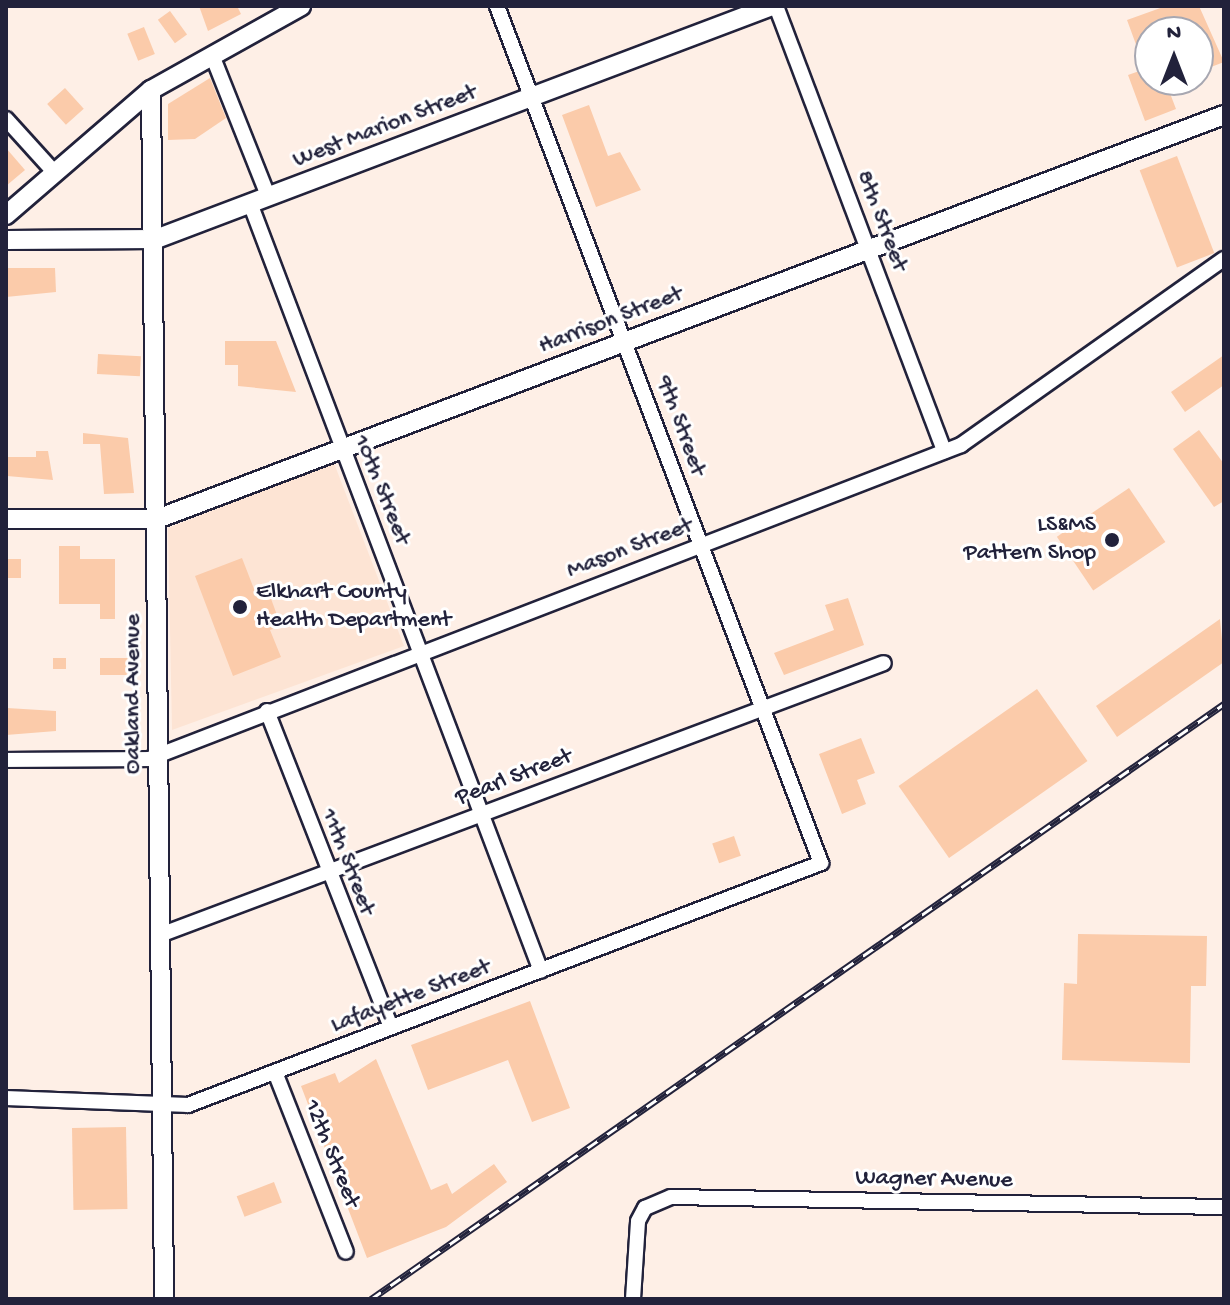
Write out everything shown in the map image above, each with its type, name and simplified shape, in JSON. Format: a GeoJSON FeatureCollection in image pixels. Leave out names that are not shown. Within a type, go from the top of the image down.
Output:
{"type":"FeatureCollection","features":[{"type":"Feature","properties":{"kind":"street"},"geometry":{"type":"LineString","coordinates":[[6,215],[151,90],[301,6]]}},
{"type":"Feature","properties":{"kind":"street","name":"9th Street"},"geometry":{"type":"LineString","coordinates":[[497,6],[821,863]]}},
{"type":"Feature","properties":{"kind":"street","name":"West Marion Street"},"geometry":{"type":"LineString","coordinates":[[6,240],[156,239],[774,6]]}},
{"type":"Feature","properties":{"kind":"street","name":"8th Street"},"geometry":{"type":"LineString","coordinates":[[774,6],[944,451]]}},
{"type":"Feature","properties":{"kind":"street"},"geometry":{"type":"LineString","coordinates":[[212,55],[268,196]]}},
{"type":"Feature","properties":{"kind":"street","name":"Oakland Avenue"},"geometry":{"type":"LineString","coordinates":[[151,90],[156,239],[164,1299]]}},
{"type":"Feature","properties":{"kind":"street","name":"Harrison Street"},"geometry":{"type":"LineString","coordinates":[[6,519],[157,519],[1224,115]]}},
{"type":"Feature","properties":{"kind":"street"},"geometry":{"type":"LineString","coordinates":[[6,119],[55,173]]}},
{"type":"Feature","properties":{"kind":"street","name":"10th Street"},"geometry":{"type":"LineString","coordinates":[[250,203],[340,448],[541,971]]}},
{"type":"Feature","properties":{"kind":"street","name":"Mason Street"},"geometry":{"type":"LineString","coordinates":[[6,760],[139,761],[158,755],[944,451],[1224,259]]}},
{"type":"Feature","properties":{"kind":"street","name":"Pearl Street"},"geometry":{"type":"LineString","coordinates":[[160,935],[884,663]]}},
{"type":"Feature","properties":{"kind":"street","name":"11th Street"},"geometry":{"type":"LineString","coordinates":[[267,711],[327,873],[391,1027]]}},
{"type":"Feature","properties":{"kind":"street","name":"Lafayette Street"},"geometry":{"type":"LineString","coordinates":[[6,1098],[188,1105],[821,863]]}},
{"type":"Feature","properties":{"kind":"street","name":"12th Street"},"geometry":{"type":"LineString","coordinates":[[275,1072],[346,1252]]}},
{"type":"Feature","properties":{"kind":"street","name":"Wagner Avenue"},"geometry":{"type":"LineString","coordinates":[[633,1299],[634,1236],[645,1208],[671,1197],[1224,1207]]}},
{"type":"Feature","properties":{"kind":"shaded area"},"geometry":{"type":"Polygon","coordinates":[[[334,463],[404,646],[172,730],[168,528],[334,463]]]}},
{"type":"Feature","properties":{"kind":"building"},"geometry":{"type":"Polygon","coordinates":[[[199,6],[237,6],[241,14],[208,31],[199,6]]]}},
{"type":"Feature","properties":{"kind":"building"},"geometry":{"type":"Polygon","coordinates":[[[1166,6],[1199,6],[1203,16],[1138,16],[1166,6]]]}},
{"type":"Feature","properties":{"kind":"building"},"geometry":{"type":"Polygon","coordinates":[[[170,11],[187,34],[175,43],[158,20],[170,11]]]}},
{"type":"Feature","properties":{"kind":"building"},"geometry":{"type":"Polygon","coordinates":[[[1134,17],[1134,39],[1127,20],[1134,17]]]}},
{"type":"Feature","properties":{"kind":"building"},"geometry":{"type":"Polygon","coordinates":[[[144,27],[155,54],[138,61],[127,34],[144,27]]]}},
{"type":"Feature","properties":{"kind":"building"},"geometry":{"type":"Polygon","coordinates":[[[1214,40],[1224,62],[1214,66],[1214,40]]]}},
{"type":"Feature","properties":{"kind":"building"},"geometry":{"type":"Polygon","coordinates":[[[1134,73],[1134,91],[1128,75],[1134,73]]]}},
{"type":"Feature","properties":{"kind":"building"},"geometry":{"type":"Polygon","coordinates":[[[210,78],[226,118],[195,139],[168,140],[168,104],[210,78]]]}},
{"type":"Feature","properties":{"kind":"building"},"geometry":{"type":"Polygon","coordinates":[[[65,88],[84,109],[66,125],[47,104],[65,88]]]}},
{"type":"Feature","properties":{"kind":"building"},"geometry":{"type":"Polygon","coordinates":[[[1136,96],[1171,96],[1176,109],[1145,121],[1136,96]]]}},
{"type":"Feature","properties":{"kind":"building"},"geometry":{"type":"Polygon","coordinates":[[[589,105],[608,156],[620,152],[641,190],[596,207],[562,115],[589,105]]]}},
{"type":"Feature","properties":{"kind":"building"},"geometry":{"type":"Polygon","coordinates":[[[6,148],[25,170],[6,186],[6,148]]]}},
{"type":"Feature","properties":{"kind":"building"},"geometry":{"type":"Polygon","coordinates":[[[1177,156],[1214,253],[1177,267],[1140,170],[1177,156]]]}},
{"type":"Feature","properties":{"kind":"building"},"geometry":{"type":"Polygon","coordinates":[[[6,268],[55,268],[56,292],[6,297],[6,268]]]}},
{"type":"Feature","properties":{"kind":"building"},"geometry":{"type":"Polygon","coordinates":[[[225,341],[276,341],[296,392],[238,386],[238,365],[225,365],[225,341]]]}},
{"type":"Feature","properties":{"kind":"building"},"geometry":{"type":"Polygon","coordinates":[[[98,354],[141,356],[140,376],[97,374],[98,354]]]}},
{"type":"Feature","properties":{"kind":"building"},"geometry":{"type":"Polygon","coordinates":[[[1224,355],[1224,385],[1185,412],[1171,392],[1224,355]]]}},
{"type":"Feature","properties":{"kind":"building"},"geometry":{"type":"Polygon","coordinates":[[[1199,430],[1224,464],[1224,501],[1214,507],[1173,449],[1199,430]]]}},
{"type":"Feature","properties":{"kind":"building"},"geometry":{"type":"Polygon","coordinates":[[[83,433],[128,438],[134,493],[104,494],[100,444],[83,444],[83,433]]]}},
{"type":"Feature","properties":{"kind":"building"},"geometry":{"type":"Polygon","coordinates":[[[36,451],[48,451],[53,480],[7,476],[8,457],[36,457],[36,451]]]}},
{"type":"Feature","properties":{"kind":"building","name":"LS&MS Pattern Shop"},"geometry":{"type":"Polygon","coordinates":[[[1129,488],[1165,542],[1093,591],[1057,537],[1129,488]]]}},
{"type":"Feature","properties":{"kind":"building"},"geometry":{"type":"Polygon","coordinates":[[[59,546],[80,546],[80,559],[115,559],[115,619],[100,619],[100,604],[59,604],[59,546]]]}},
{"type":"Feature","properties":{"kind":"building","name":"Elkhart County Health Department"},"geometry":{"type":"Polygon","coordinates":[[[242,558],[254,589],[266,585],[281,626],[270,630],[281,657],[233,676],[195,576],[242,558]]]}},
{"type":"Feature","properties":{"kind":"building"},"geometry":{"type":"Polygon","coordinates":[[[6,559],[21,559],[21,578],[6,578],[6,559]]]}},
{"type":"Feature","properties":{"kind":"building"},"geometry":{"type":"Polygon","coordinates":[[[848,598],[864,645],[784,675],[774,653],[834,630],[825,605],[848,598]]]}},
{"type":"Feature","properties":{"kind":"building"},"geometry":{"type":"Polygon","coordinates":[[[1220,619],[1224,662],[1117,737],[1096,706],[1220,619]]]}},
{"type":"Feature","properties":{"kind":"building"},"geometry":{"type":"Polygon","coordinates":[[[53,658],[66,658],[66,669],[53,669],[53,658]]]}},
{"type":"Feature","properties":{"kind":"building"},"geometry":{"type":"Polygon","coordinates":[[[100,658],[131,658],[131,675],[100,675],[100,658]]]}},
{"type":"Feature","properties":{"kind":"building"},"geometry":{"type":"Polygon","coordinates":[[[1037,689],[1087,761],[949,858],[899,786],[1037,689]]]}},
{"type":"Feature","properties":{"kind":"building"},"geometry":{"type":"Polygon","coordinates":[[[7,708],[56,711],[56,731],[6,735],[7,708]]]}},
{"type":"Feature","properties":{"kind":"building"},"geometry":{"type":"Polygon","coordinates":[[[861,738],[875,773],[857,780],[866,804],[842,814],[819,754],[861,738]]]}},
{"type":"Feature","properties":{"kind":"building"},"geometry":{"type":"Polygon","coordinates":[[[734,836],[741,856],[719,863],[712,843],[734,836]]]}},
{"type":"Feature","properties":{"kind":"building"},"geometry":{"type":"Polygon","coordinates":[[[1078,934],[1207,936],[1206,986],[1191,986],[1190,1063],[1062,1060],[1064,983],[1077,984],[1078,934]]]}},
{"type":"Feature","properties":{"kind":"building"},"geometry":{"type":"Polygon","coordinates":[[[530,1001],[570,1108],[532,1122],[508,1060],[428,1090],[411,1045],[530,1001]]]}},
{"type":"Feature","properties":{"kind":"building"},"geometry":{"type":"Polygon","coordinates":[[[376,1059],[431,1190],[447,1183],[452,1194],[494,1164],[507,1182],[446,1227],[367,1258],[301,1086],[335,1073],[339,1083],[376,1059]]]}},
{"type":"Feature","properties":{"kind":"building"},"geometry":{"type":"Polygon","coordinates":[[[126,1127],[127,1209],[73,1210],[72,1128],[126,1127]]]}},
{"type":"Feature","properties":{"kind":"building"},"geometry":{"type":"Polygon","coordinates":[[[274,1182],[282,1203],[245,1217],[237,1196],[274,1182]]]}},
{"type":"Feature","properties":{"kind":"railway"},"geometry":{"type":"LineString","coordinates":[[371,1299],[1224,704]]}},
{"type":"Feature","properties":{"kind":"place","name":"LS&MS Pattern Shop"},"geometry":{"type":"Point","coordinates":[1112,540]}},
{"type":"Feature","properties":{"kind":"place","name":"Elkhart County Health Department"},"geometry":{"type":"Point","coordinates":[240,607]}}]}
